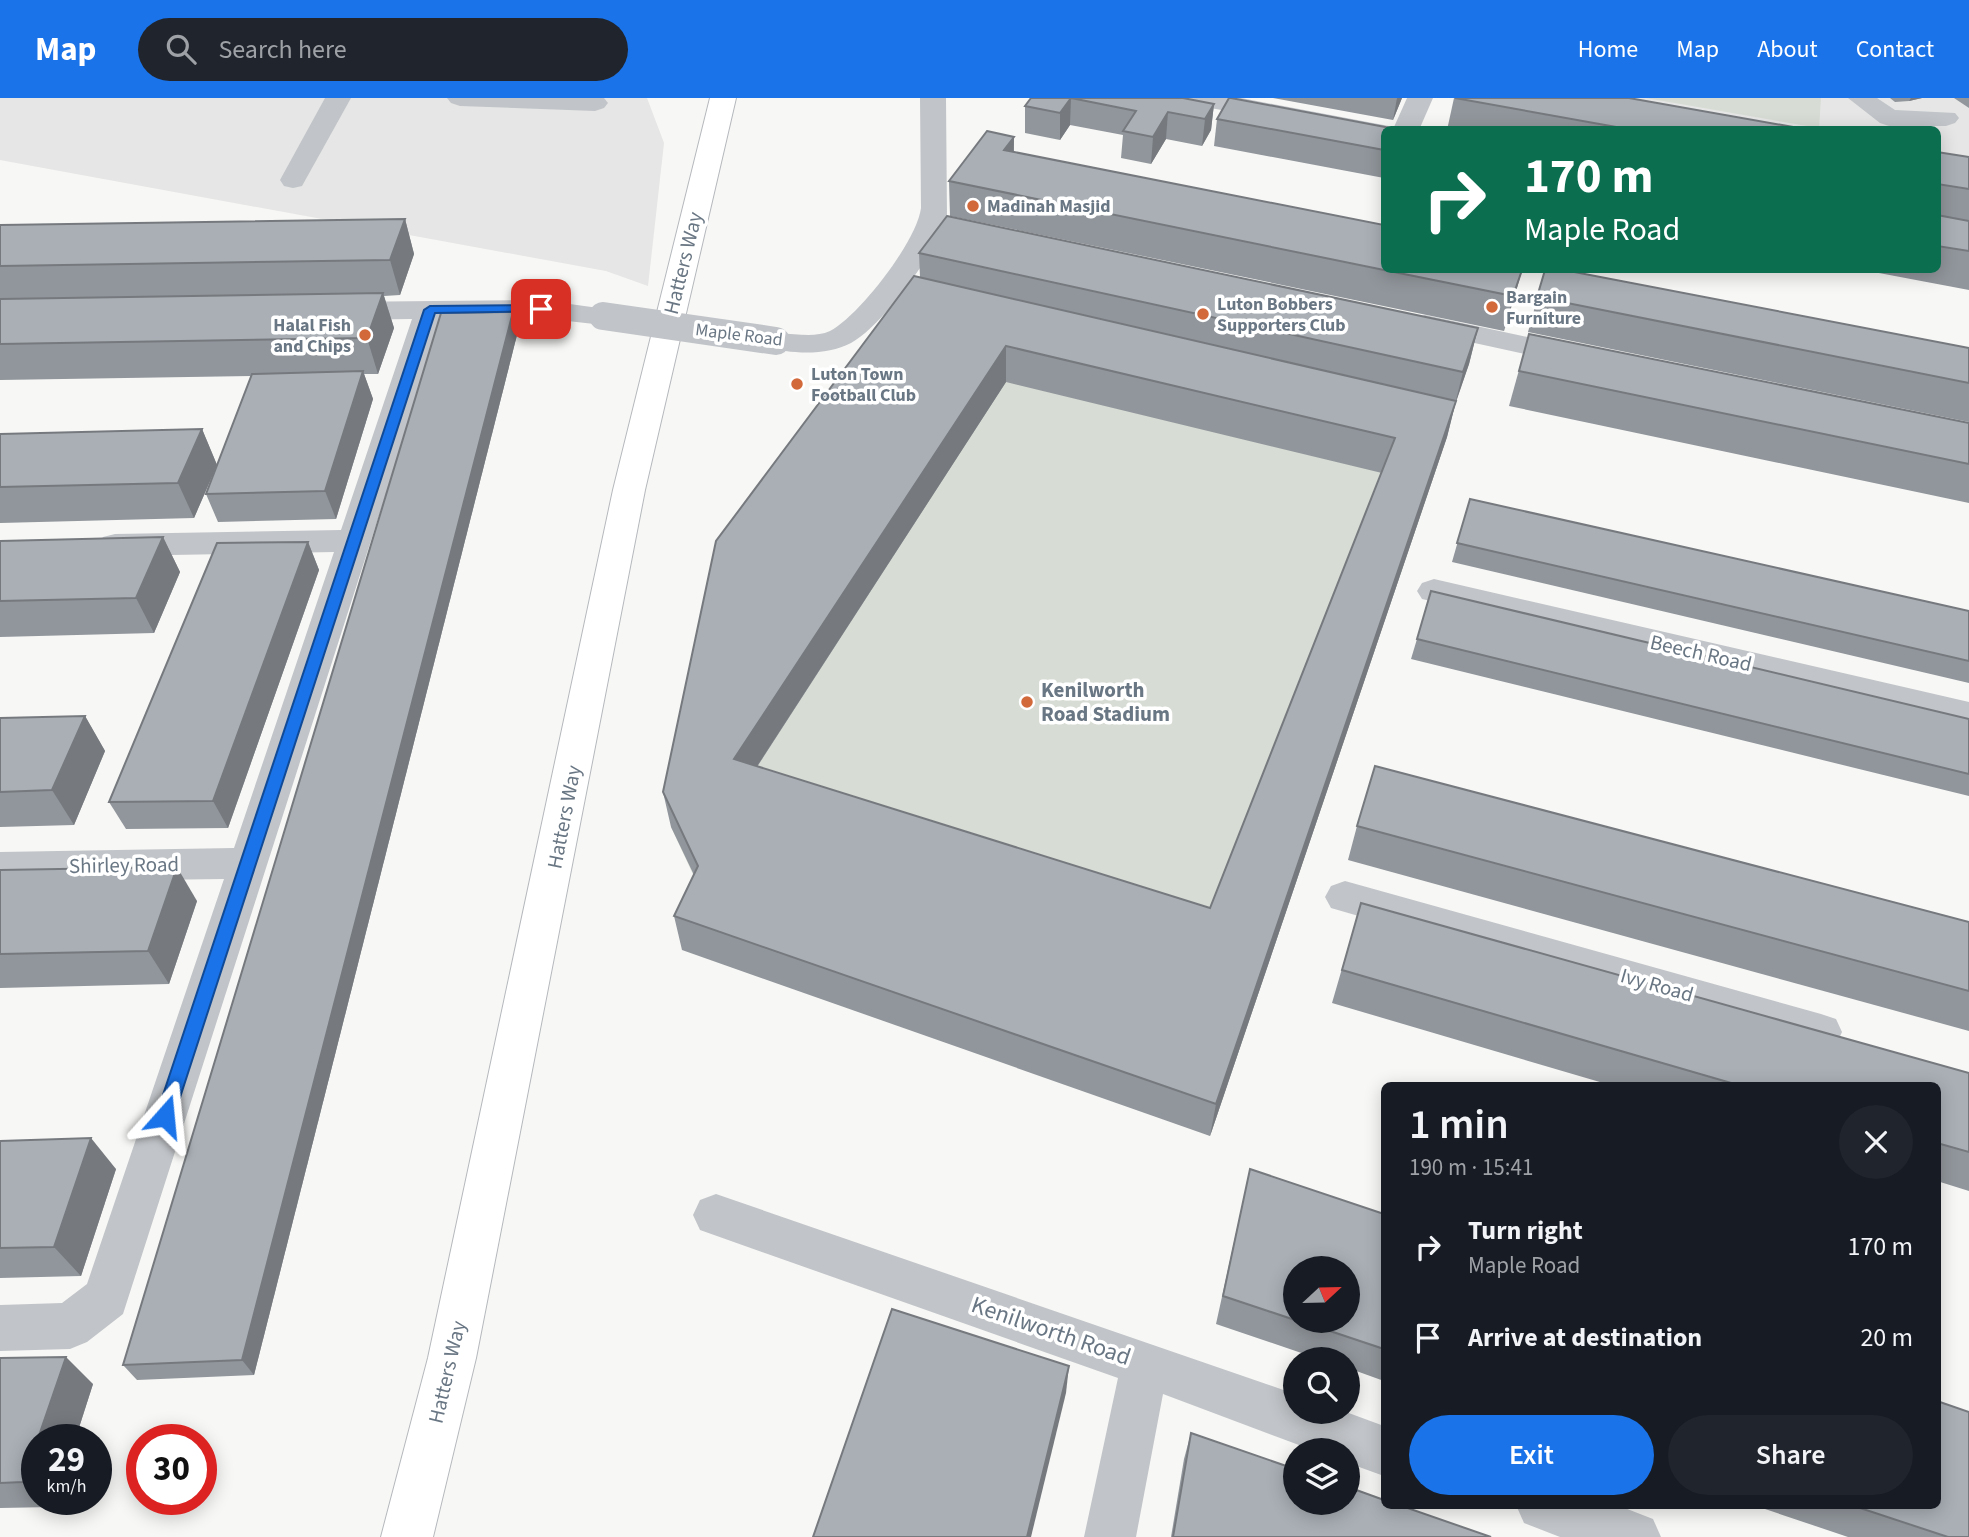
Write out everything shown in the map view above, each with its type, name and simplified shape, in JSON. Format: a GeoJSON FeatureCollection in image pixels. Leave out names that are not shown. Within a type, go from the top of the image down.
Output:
{"type":"FeatureCollection","features":[{"type":"Feature","properties":{"kind":"main road","name":"Hatters Way"},"geometry":{"type":"LineString","coordinates":[[407,1537],[452,1358],[629,490],[723,98]]}},
{"type":"Feature","properties":{"kind":"street"},"geometry":{"type":"LineString","coordinates":[[293,180],[338,98]]}},
{"type":"Feature","properties":{"kind":"street"},"geometry":{"type":"LineString","coordinates":[[460,98],[595,103]]}},
{"type":"Feature","properties":{"kind":"street"},"geometry":{"type":"LineString","coordinates":[[933,98],[933,224],[1018,239]]}},
{"type":"Feature","properties":{"kind":"street"},"geometry":{"type":"LineString","coordinates":[[1199,98],[1381,130]]}},
{"type":"Feature","properties":{"kind":"street"},"geometry":{"type":"LineString","coordinates":[[1408,126],[1420,98]]}},
{"type":"Feature","properties":{"kind":"street"},"geometry":{"type":"LineString","coordinates":[[1861,98],[1889,118],[1946,118]]}},
{"type":"Feature","properties":{"kind":"street","name":"Maple Road"},"geometry":{"type":"LineString","coordinates":[[312,311],[541,309],[807,343],[839,338],[857,327],[892,286],[933,224]]}},
{"type":"Feature","properties":{"kind":"street"},"geometry":{"type":"LineString","coordinates":[[0,1328],[70,1326],[106,1298],[430,310]]}},
{"type":"Feature","properties":{"kind":"street"},"geometry":{"type":"LineString","coordinates":[[1396,318],[1600,361]]}},
{"type":"Feature","properties":{"kind":"street"},"geometry":{"type":"LineString","coordinates":[[82,546],[354,541]]}},
{"type":"Feature","properties":{"kind":"street","name":"Beech Road"},"geometry":{"type":"LineString","coordinates":[[1434,590],[1969,715]]}},
{"type":"Feature","properties":{"kind":"street","name":"Shirley Road"},"geometry":{"type":"LineString","coordinates":[[0,867],[248,863]]}},
{"type":"Feature","properties":{"kind":"street","name":"Ivy Road"},"geometry":{"type":"LineString","coordinates":[[1345,897],[1863,1044]]}},
{"type":"Feature","properties":{"kind":"street","name":"Kenilworth Road"},"geometry":{"type":"LineString","coordinates":[[716,1215],[1381,1450]]}},
{"type":"Feature","properties":{"kind":"street"},"geometry":{"type":"LineString","coordinates":[[1110,1537],[1144,1364]]}},
{"type":"Feature","properties":{"kind":"street"},"geometry":{"type":"LineString","coordinates":[[1554,1509],[1635,1537]]}},
{"type":"Feature","properties":{"kind":"shaded area"},"geometry":{"type":"Polygon","coordinates":[[[0,98],[647,98],[664,143],[648,286],[606,271],[0,160],[0,98]]]}},
{"type":"Feature","properties":{"kind":"shaded area"},"geometry":{"type":"Polygon","coordinates":[[[1621,98],[1969,98],[1969,158],[1941,153],[1941,126],[1787,126],[1621,98]]]}},
{"type":"Feature","properties":{"kind":"shaded area"},"geometry":{"type":"Polygon","coordinates":[[[1646,98],[1821,98],[1819,126],[1646,98]]]}},
{"type":"Feature","properties":{"kind":"shaded area","name":"Kenilworth Road Stadium"},"geometry":{"type":"Polygon","coordinates":[[[916,311],[1447,437],[1210,1136],[705,900],[671,827],[722,577],[916,311]]]}},
{"type":"Feature","properties":{"kind":"building"},"geometry":{"type":"Polygon","coordinates":[[[1031,98],[1071,98],[1060,113],[1025,106],[1031,98]]]}},
{"type":"Feature","properties":{"kind":"building"},"geometry":{"type":"Polygon","coordinates":[[[1071,98],[1183,98],[1214,104],[1205,119],[1168,112],[1153,137],[1123,131],[1136,111],[1071,98]]]}},
{"type":"Feature","properties":{"kind":"building"},"geometry":{"type":"Polygon","coordinates":[[[1229,98],[1381,126],[1381,149],[1217,119],[1229,98]]]}},
{"type":"Feature","properties":{"kind":"building"},"geometry":{"type":"Polygon","coordinates":[[[1455,98],[1629,98],[1787,126],[1611,126],[1455,98]]]}},
{"type":"Feature","properties":{"kind":"building"},"geometry":{"type":"Polygon","coordinates":[[[987,131],[1014,137],[1004,150],[1381,224],[1381,269],[949,181],[987,131]]]}},
{"type":"Feature","properties":{"kind":"building"},"geometry":{"type":"Polygon","coordinates":[[[1941,153],[1969,157],[1969,189],[1941,185],[1941,153]]]}},
{"type":"Feature","properties":{"kind":"building"},"geometry":{"type":"Polygon","coordinates":[[[947,216],[1478,328],[1463,372],[919,253],[947,216]]]}},
{"type":"Feature","properties":{"kind":"building"},"geometry":{"type":"Polygon","coordinates":[[[1941,216],[1969,221],[1969,251],[1941,247],[1941,216]]]}},
{"type":"Feature","properties":{"kind":"building"},"geometry":{"type":"Polygon","coordinates":[[[405,219],[390,260],[0,266],[0,225],[405,219]]]}},
{"type":"Feature","properties":{"kind":"building"},"geometry":{"type":"Polygon","coordinates":[[[1399,273],[1521,273],[1513,296],[1399,273]]]}},
{"type":"Feature","properties":{"kind":"building"},"geometry":{"type":"Polygon","coordinates":[[[1544,273],[1580,273],[1969,348],[1969,383],[1537,297],[1544,273]]]}},
{"type":"Feature","properties":{"kind":"building"},"geometry":{"type":"Polygon","coordinates":[[[914,276],[1456,401],[1216,1104],[674,916],[698,866],[663,792],[716,541],[914,276]],[[1006,346],[734,759],[1210,908],[1395,438],[1006,346]]]}},
{"type":"Feature","properties":{"kind":"building"},"geometry":{"type":"Polygon","coordinates":[[[383,293],[367,338],[0,344],[0,299],[383,293]]]}},
{"type":"Feature","properties":{"kind":"building"},"geometry":{"type":"Polygon","coordinates":[[[513,312],[242,1360],[123,1365],[441,313],[513,312]]]}},
{"type":"Feature","properties":{"kind":"building"},"geometry":{"type":"Polygon","coordinates":[[[1529,334],[1969,423],[1969,464],[1519,371],[1529,334]]]}},
{"type":"Feature","properties":{"kind":"building"},"geometry":{"type":"Polygon","coordinates":[[[363,371],[325,491],[206,494],[252,374],[363,371]]]}},
{"type":"Feature","properties":{"kind":"building"},"geometry":{"type":"Polygon","coordinates":[[[202,429],[178,483],[0,487],[0,434],[202,429]]]}},
{"type":"Feature","properties":{"kind":"building"},"geometry":{"type":"Polygon","coordinates":[[[1470,499],[1969,611],[1969,661],[1457,543],[1470,499]]]}},
{"type":"Feature","properties":{"kind":"building"},"geometry":{"type":"Polygon","coordinates":[[[163,537],[136,598],[0,601],[0,541],[163,537]]]}},
{"type":"Feature","properties":{"kind":"building"},"geometry":{"type":"Polygon","coordinates":[[[308,542],[213,801],[109,802],[217,543],[308,542]]]}},
{"type":"Feature","properties":{"kind":"building"},"geometry":{"type":"Polygon","coordinates":[[[1431,591],[1969,719],[1969,774],[1417,639],[1431,591]]]}},
{"type":"Feature","properties":{"kind":"building"},"geometry":{"type":"Polygon","coordinates":[[[85,716],[52,790],[0,792],[0,718],[85,716]]]}},
{"type":"Feature","properties":{"kind":"building"},"geometry":{"type":"Polygon","coordinates":[[[1375,766],[1969,922],[1969,991],[1357,826],[1375,766]]]}},
{"type":"Feature","properties":{"kind":"building"},"geometry":{"type":"Polygon","coordinates":[[[177,867],[148,951],[0,954],[0,870],[177,867]]]}},
{"type":"Feature","properties":{"kind":"building"},"geometry":{"type":"Polygon","coordinates":[[[1361,903],[1969,1073],[1969,1152],[1941,1144],[1941,1082],[1728,1082],[1342,970],[1361,903]]]}},
{"type":"Feature","properties":{"kind":"building"},"geometry":{"type":"Polygon","coordinates":[[[91,1138],[54,1247],[0,1248],[0,1141],[91,1138]]]}},
{"type":"Feature","properties":{"kind":"building"},"geometry":{"type":"Polygon","coordinates":[[[1250,1169],[1381,1213],[1381,1348],[1339,1334],[1360,1334],[1360,1256],[1283,1256],[1283,1316],[1223,1296],[1250,1169]]]}},
{"type":"Feature","properties":{"kind":"building"},"geometry":{"type":"Polygon","coordinates":[[[892,1309],[1069,1366],[1027,1537],[813,1537],[892,1309]]]}},
{"type":"Feature","properties":{"kind":"building"},"geometry":{"type":"Polygon","coordinates":[[[66,1357],[43,1424],[21,1424],[21,1482],[0,1483],[0,1358],[66,1357]]]}},
{"type":"Feature","properties":{"kind":"building"},"geometry":{"type":"Polygon","coordinates":[[[1941,1402],[1969,1412],[1969,1537],[1948,1537],[1863,1509],[1941,1509],[1941,1402]]]}},
{"type":"Feature","properties":{"kind":"building"},"geometry":{"type":"Polygon","coordinates":[[[1191,1433],[1283,1465],[1283,1515],[1360,1515],[1360,1491],[1381,1499],[1381,1509],[1410,1509],[1491,1537],[1173,1537],[1191,1433]]]}},
{"type":"Feature","properties":{"kind":"place","name":"Madinah Masjid"},"geometry":{"type":"Point","coordinates":[973,206]}},
{"type":"Feature","properties":{"kind":"place","name":"Bargain Furniture"},"geometry":{"type":"Point","coordinates":[1492,307]}},
{"type":"Feature","properties":{"kind":"place","name":"Luton Bobbers Supporters Club"},"geometry":{"type":"Point","coordinates":[1203,314]}},
{"type":"Feature","properties":{"kind":"place","name":"Halal Fish and Chips"},"geometry":{"type":"Point","coordinates":[365,335]}},
{"type":"Feature","properties":{"kind":"place","name":"Luton Town Football Club"},"geometry":{"type":"Point","coordinates":[797,384]}},
{"type":"Feature","properties":{"kind":"place","name":"Kenilworth Road Stadium"},"geometry":{"type":"Point","coordinates":[1027,702]}},
{"type":"Feature","properties":{"kind":"route"},"geometry":{"type":"LineString","coordinates":[[165,1116],[430,310],[541,309]]}}]}
